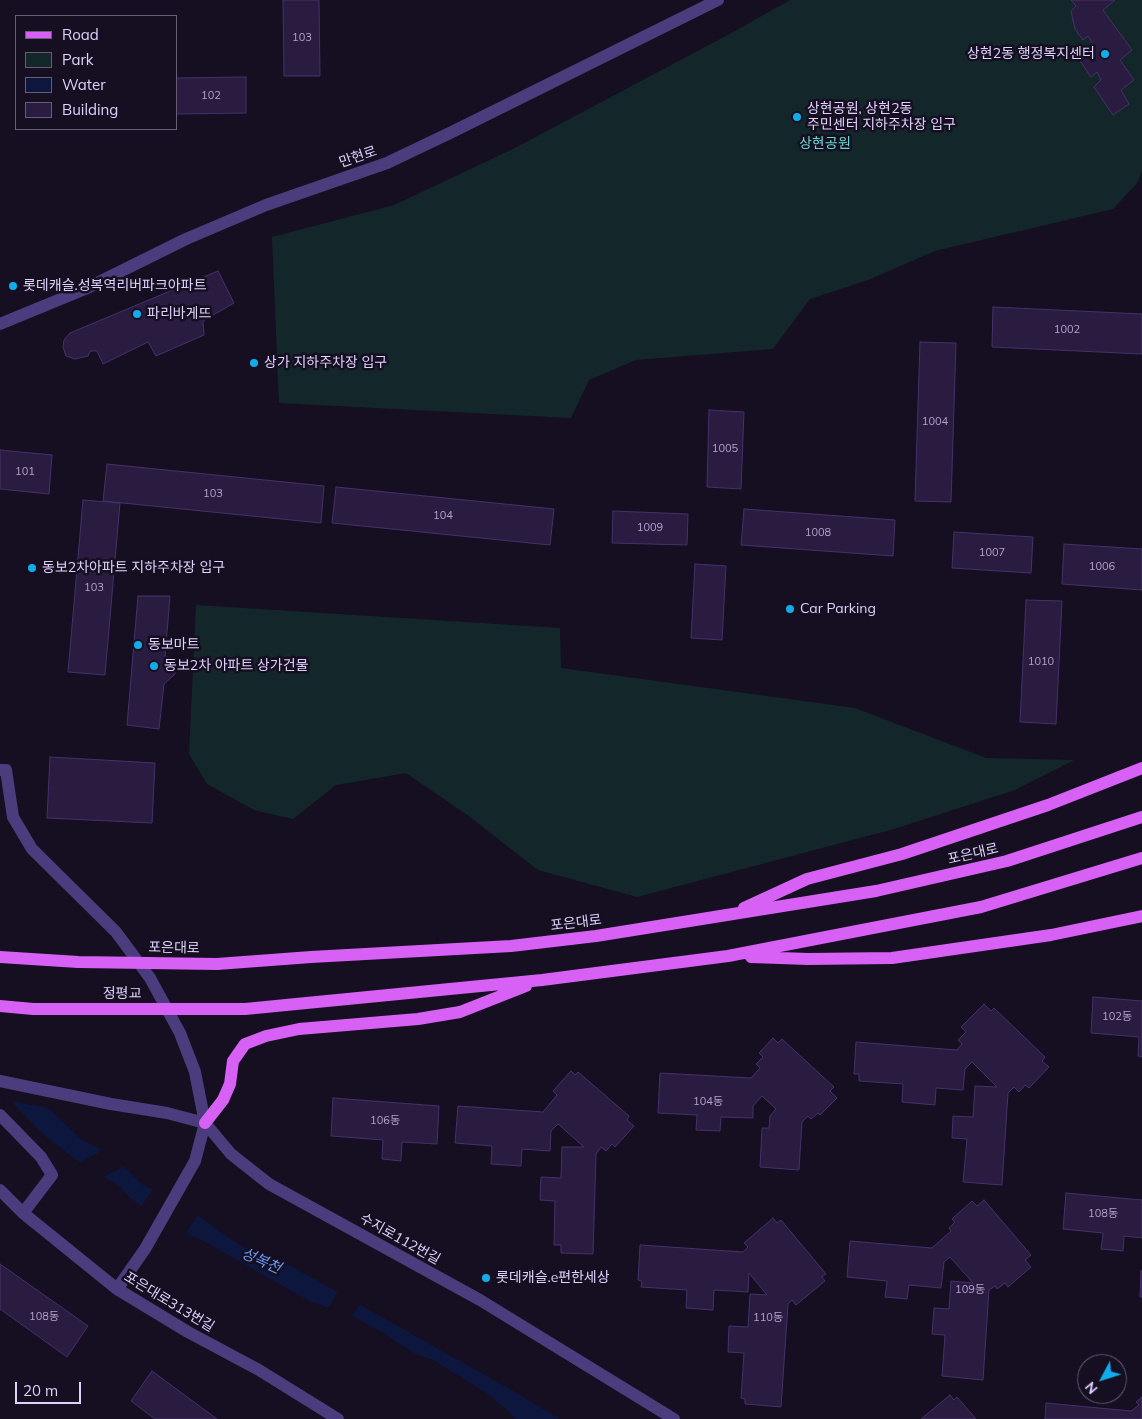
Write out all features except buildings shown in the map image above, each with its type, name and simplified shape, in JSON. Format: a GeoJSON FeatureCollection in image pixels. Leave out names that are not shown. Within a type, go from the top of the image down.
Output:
{"type":"FeatureCollection","features":[{"type":"Feature","properties":{"kind":"main road"},"geometry":{"type":"LineString","coordinates":[[728,914],[807,880],[902,854],[1048,806],[1142,768]]}},
{"type":"Feature","properties":{"kind":"main road","name":"포은대로"},"geometry":{"type":"LineString","coordinates":[[0,957],[78,962],[217,964],[321,956],[510,946],[596,936],[876,891],[1007,861],[1142,817]]}},
{"type":"Feature","properties":{"kind":"main road"},"geometry":{"type":"LineString","coordinates":[[205,1123],[224,1100],[230,1084],[233,1061],[245,1044],[266,1036],[299,1029],[418,1019],[460,1012],[542,980],[728,956],[981,907],[1142,858]]}},
{"type":"Feature","properties":{"kind":"main road"},"geometry":{"type":"LineString","coordinates":[[728,956],[808,959],[892,958],[1051,935],[1142,916]]}},
{"type":"Feature","properties":{"kind":"main road","name":"정평교"},"geometry":{"type":"LineString","coordinates":[[0,1006],[33,1009],[245,1009],[542,980]]}},
{"type":"Feature","properties":{"kind":"street","name":"만현로"},"geometry":{"type":"LineString","coordinates":[[0,324],[86,289],[186,239],[266,205],[386,163],[718,0]]}},
{"type":"Feature","properties":{"kind":"street"},"geometry":{"type":"LineString","coordinates":[[0,770],[6,770],[13,818],[32,849],[116,932],[150,978],[180,1033],[194,1072],[205,1123],[194,1161],[145,1249],[117,1289]]}},
{"type":"Feature","properties":{"kind":"street"},"geometry":{"type":"LineString","coordinates":[[0,1081],[111,1104],[167,1113],[205,1123]]}},
{"type":"Feature","properties":{"kind":"street"},"geometry":{"type":"LineString","coordinates":[[0,1115],[41,1157],[52,1175],[23,1213]]}},
{"type":"Feature","properties":{"kind":"street","name":"수지로112번길"},"geometry":{"type":"LineString","coordinates":[[205,1123],[231,1154],[269,1184],[480,1300],[674,1419]]}},
{"type":"Feature","properties":{"kind":"street","name":"포은대로313번길"},"geometry":{"type":"LineString","coordinates":[[0,1190],[23,1213],[117,1289],[188,1332],[259,1370],[338,1419]]}},
{"type":"Feature","properties":{"kind":"green space","name":"상현공원"},"geometry":{"type":"Polygon","coordinates":[[[790,0],[1142,0],[1142,171],[1138,182],[1113,209],[935,251],[868,280],[810,299],[773,349],[636,360],[589,380],[571,418],[279,403],[272,237],[394,205],[513,149],[790,0]]]}},
{"type":"Feature","properties":{"kind":"green space"},"geometry":{"type":"Polygon","coordinates":[[[196,605],[560,628],[561,668],[855,708],[986,758],[1074,760],[1015,790],[894,829],[637,897],[538,870],[470,817],[406,773],[336,785],[293,819],[254,810],[207,784],[189,754],[196,605]]]}},
{"type":"Feature","properties":{"kind":"water","name":"성복천"},"geometry":{"type":"Polygon","coordinates":[[[0,1062],[81,1139],[116,1159],[142,1184],[178,1202],[243,1247],[291,1266],[560,1419],[516,1419],[491,1396],[433,1360],[413,1353],[385,1334],[349,1314],[311,1302],[205,1242],[177,1229],[148,1211],[129,1197],[120,1187],[72,1157],[42,1133],[23,1114],[0,1089],[0,1062]]]}},
{"type":"Feature","properties":{"kind":"pier"},"geometry":{"type":"Polygon","coordinates":[[[0,1061],[53,1109],[6,1100],[0,1093],[0,1061]]]}},
{"type":"Feature","properties":{"kind":"pier"},"geometry":{"type":"Polygon","coordinates":[[[104,1149],[126,1165],[101,1178],[78,1164],[104,1149]]]}},
{"type":"Feature","properties":{"kind":"pier"},"geometry":{"type":"Polygon","coordinates":[[[154,1187],[179,1199],[199,1213],[185,1235],[140,1209],[154,1187]]]}},
{"type":"Feature","properties":{"kind":"pier"},"geometry":{"type":"Polygon","coordinates":[[[339,1290],[361,1303],[351,1318],[327,1310],[339,1290]]]}},
{"type":"Feature","properties":{"kind":"place","name":"상현2동 행정복지센터"},"geometry":{"type":"Point","coordinates":[1105,54]}},
{"type":"Feature","properties":{"kind":"place","name":"상현공원, 상현2동 주민센터 지하주차장 입구"},"geometry":{"type":"Point","coordinates":[797,117]}},
{"type":"Feature","properties":{"kind":"place","name":"롯데캐슬.성복역리버파크아파트"},"geometry":{"type":"Point","coordinates":[13,286]}},
{"type":"Feature","properties":{"kind":"place","name":"파리바게뜨"},"geometry":{"type":"Point","coordinates":[137,314]}},
{"type":"Feature","properties":{"kind":"place","name":"상가 지하주차장 입구"},"geometry":{"type":"Point","coordinates":[254,363]}},
{"type":"Feature","properties":{"kind":"place","name":"동보2차아파트 지하주차장 입구"},"geometry":{"type":"Point","coordinates":[32,568]}},
{"type":"Feature","properties":{"kind":"place","name":"Car Parking"},"geometry":{"type":"Point","coordinates":[790,609]}},
{"type":"Feature","properties":{"kind":"place","name":"동보마트"},"geometry":{"type":"Point","coordinates":[138,645]}},
{"type":"Feature","properties":{"kind":"place","name":"동보2차 아파트 상가건물"},"geometry":{"type":"Point","coordinates":[154,666]}},
{"type":"Feature","properties":{"kind":"place","name":"롯데캐슬.e편한세상"},"geometry":{"type":"Point","coordinates":[486,1278]}}]}
